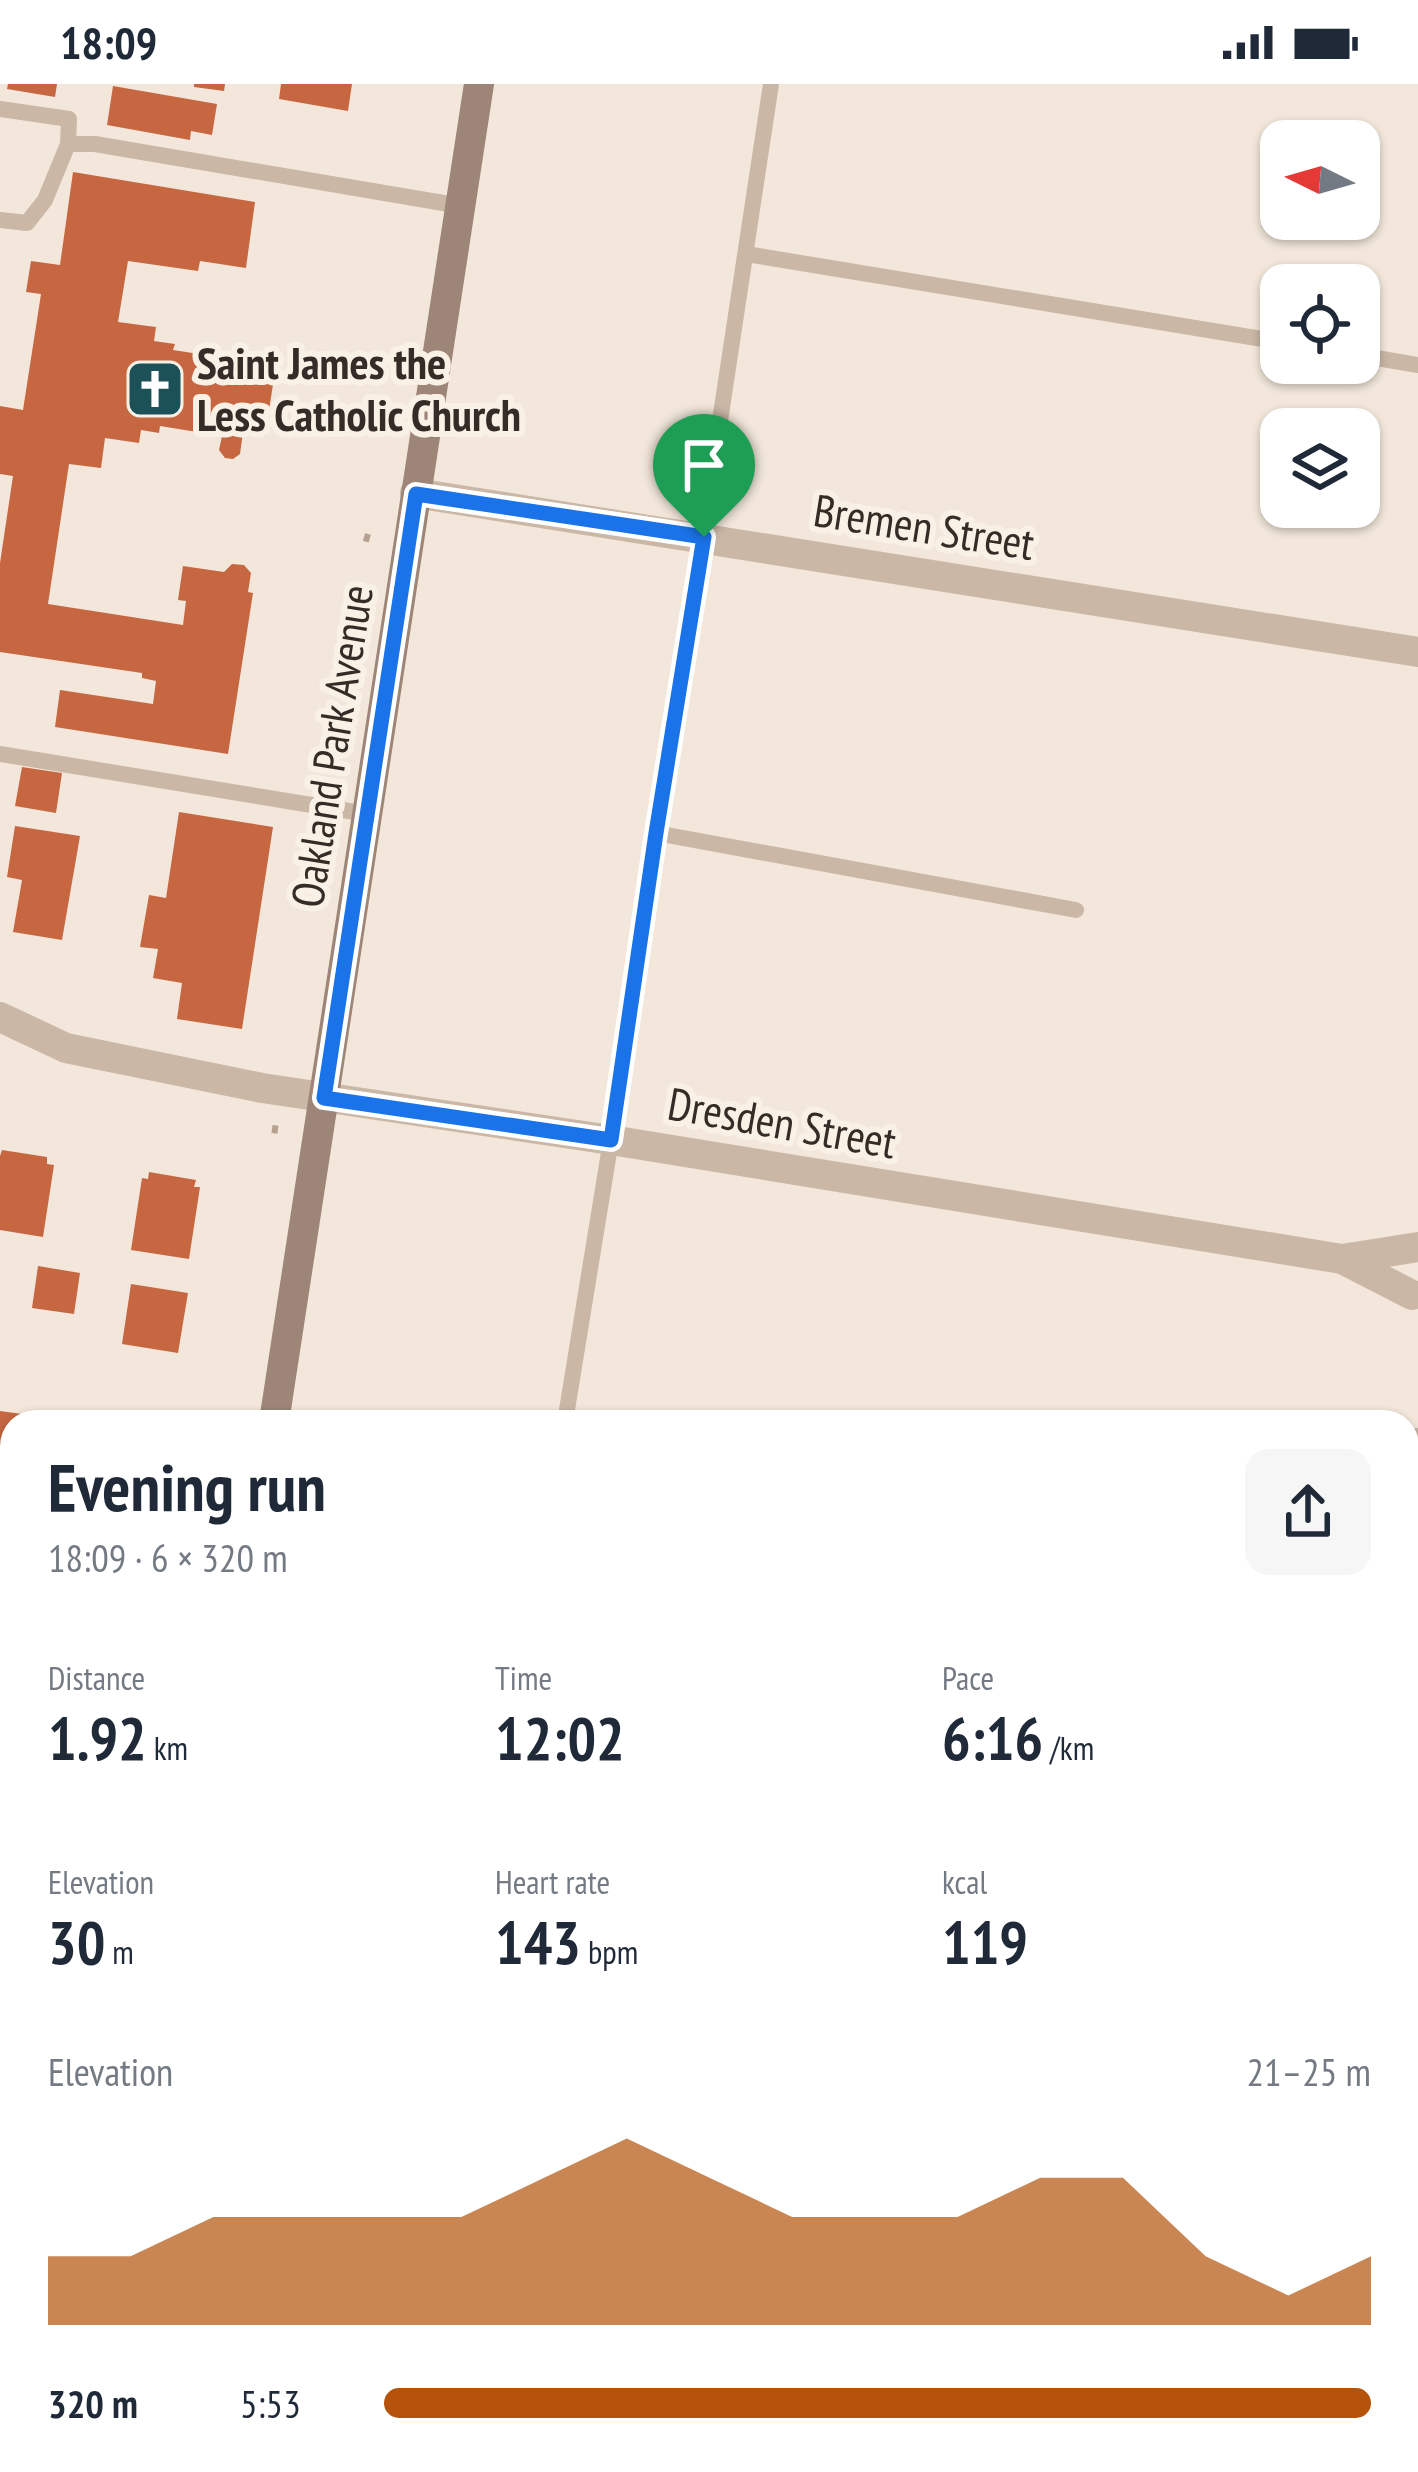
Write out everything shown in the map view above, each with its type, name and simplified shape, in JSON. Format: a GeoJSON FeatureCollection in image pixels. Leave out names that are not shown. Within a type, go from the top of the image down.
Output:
{"type":"FeatureCollection","features":[{"type":"Feature","properties":{"kind":"main road","name":"Oakland Park Avenue"},"geometry":{"type":"LineString","coordinates":[[276,1410],[479,84]]}},
{"type":"Feature","properties":{"kind":"street","name":"Bremen Street"},"geometry":{"type":"LineString","coordinates":[[416,494],[1418,652]]}},
{"type":"Feature","properties":{"kind":"street","name":"Dresden Street"},"geometry":{"type":"LineString","coordinates":[[0,1017],[66,1048],[262,1088],[1342,1259],[1418,1249]]}},
{"type":"Feature","properties":{"kind":"street"},"geometry":{"type":"LineString","coordinates":[[1416,1304],[1408,1277],[1418,1249]]}},
{"type":"Feature","properties":{"kind":"street","name":"Dresden Street"},"geometry":{"type":"LineString","coordinates":[[1342,1259],[1416,1304]]}},
{"type":"Feature","properties":{"kind":"lane"},"geometry":{"type":"LineString","coordinates":[[567,1410],[771,84]]}},
{"type":"Feature","properties":{"kind":"lane"},"geometry":{"type":"LineString","coordinates":[[0,109],[69,119],[68,144],[45,200],[27,224],[0,220]]}},
{"type":"Feature","properties":{"kind":"lane"},"geometry":{"type":"LineString","coordinates":[[68,144],[95,144],[461,206]]}},
{"type":"Feature","properties":{"kind":"lane"},"geometry":{"type":"LineString","coordinates":[[746,254],[1260,339]]}},
{"type":"Feature","properties":{"kind":"lane"},"geometry":{"type":"LineString","coordinates":[[1380,359],[1418,365]]}},
{"type":"Feature","properties":{"kind":"lane"},"geometry":{"type":"LineString","coordinates":[[0,754],[367,814]]}},
{"type":"Feature","properties":{"kind":"lane"},"geometry":{"type":"LineString","coordinates":[[656,833],[1076,910]]}},
{"type":"Feature","properties":{"kind":"building"},"geometry":{"type":"Polygon","coordinates":[[[8,84],[57,84],[55,97],[7,89],[8,84]]]}},
{"type":"Feature","properties":{"kind":"building"},"geometry":{"type":"Polygon","coordinates":[[[194,84],[225,84],[224,91],[194,84]]]}},
{"type":"Feature","properties":{"kind":"building"},"geometry":{"type":"Polygon","coordinates":[[[281,84],[352,84],[348,111],[279,99],[281,84]]]}},
{"type":"Feature","properties":{"kind":"building"},"geometry":{"type":"Polygon","coordinates":[[[113,86],[217,104],[212,135],[191,131],[190,140],[107,125],[113,86]]]}},
{"type":"Feature","properties":{"kind":"building"},"geometry":{"type":"Polygon","coordinates":[[[73,172],[255,202],[246,268],[200,261],[198,271],[128,261],[118,322],[156,327],[154,341],[175,344],[173,350],[238,360],[239,354],[256,357],[253,375],[274,378],[265,436],[243,432],[240,454],[233,459],[219,450],[222,436],[160,426],[159,433],[141,430],[139,443],[105,438],[101,468],[69,464],[48,604],[183,625],[186,601],[178,600],[183,566],[224,572],[232,564],[244,565],[251,573],[248,592],[253,593],[228,754],[55,727],[60,690],[153,704],[156,681],[142,678],[142,673],[0,652],[0,563],[13,476],[0,474],[0,406],[23,410],[41,294],[26,292],[31,261],[60,265],[73,172]]]}},
{"type":"Feature","properties":{"kind":"building"},"geometry":{"type":"Polygon","coordinates":[[[22,767],[62,773],[56,813],[15,806],[22,767]]]}},
{"type":"Feature","properties":{"kind":"building"},"geometry":{"type":"Polygon","coordinates":[[[179,812],[273,827],[242,1029],[177,1019],[182,983],[153,978],[158,949],[140,947],[149,895],[166,898],[179,812]]]}},
{"type":"Feature","properties":{"kind":"building"},"geometry":{"type":"Polygon","coordinates":[[[15,826],[80,836],[62,940],[13,932],[22,880],[7,877],[15,826]]]}},
{"type":"Feature","properties":{"kind":"building"},"geometry":{"type":"Polygon","coordinates":[[[2,1150],[47,1157],[47,1164],[54,1165],[43,1237],[0,1230],[2,1150]]]}},
{"type":"Feature","properties":{"kind":"building"},"geometry":{"type":"Polygon","coordinates":[[[149,1172],[196,1180],[194,1187],[200,1187],[189,1259],[131,1250],[142,1178],[148,1179],[149,1172]]]}},
{"type":"Feature","properties":{"kind":"building"},"geometry":{"type":"Polygon","coordinates":[[[38,1266],[80,1273],[74,1314],[32,1308],[38,1266]]]}},
{"type":"Feature","properties":{"kind":"building"},"geometry":{"type":"Polygon","coordinates":[[[131,1284],[188,1293],[178,1353],[122,1344],[131,1284]]]}},
{"type":"Feature","properties":{"kind":"place","name":"Saint James the Less Catholic Church"},"geometry":{"type":"Point","coordinates":[155,389]}},
{"type":"Feature","properties":{"kind":"route"},"geometry":{"type":"LineString","coordinates":[[416,494],[704,537],[611,1140],[324,1098],[416,494]]}}]}
